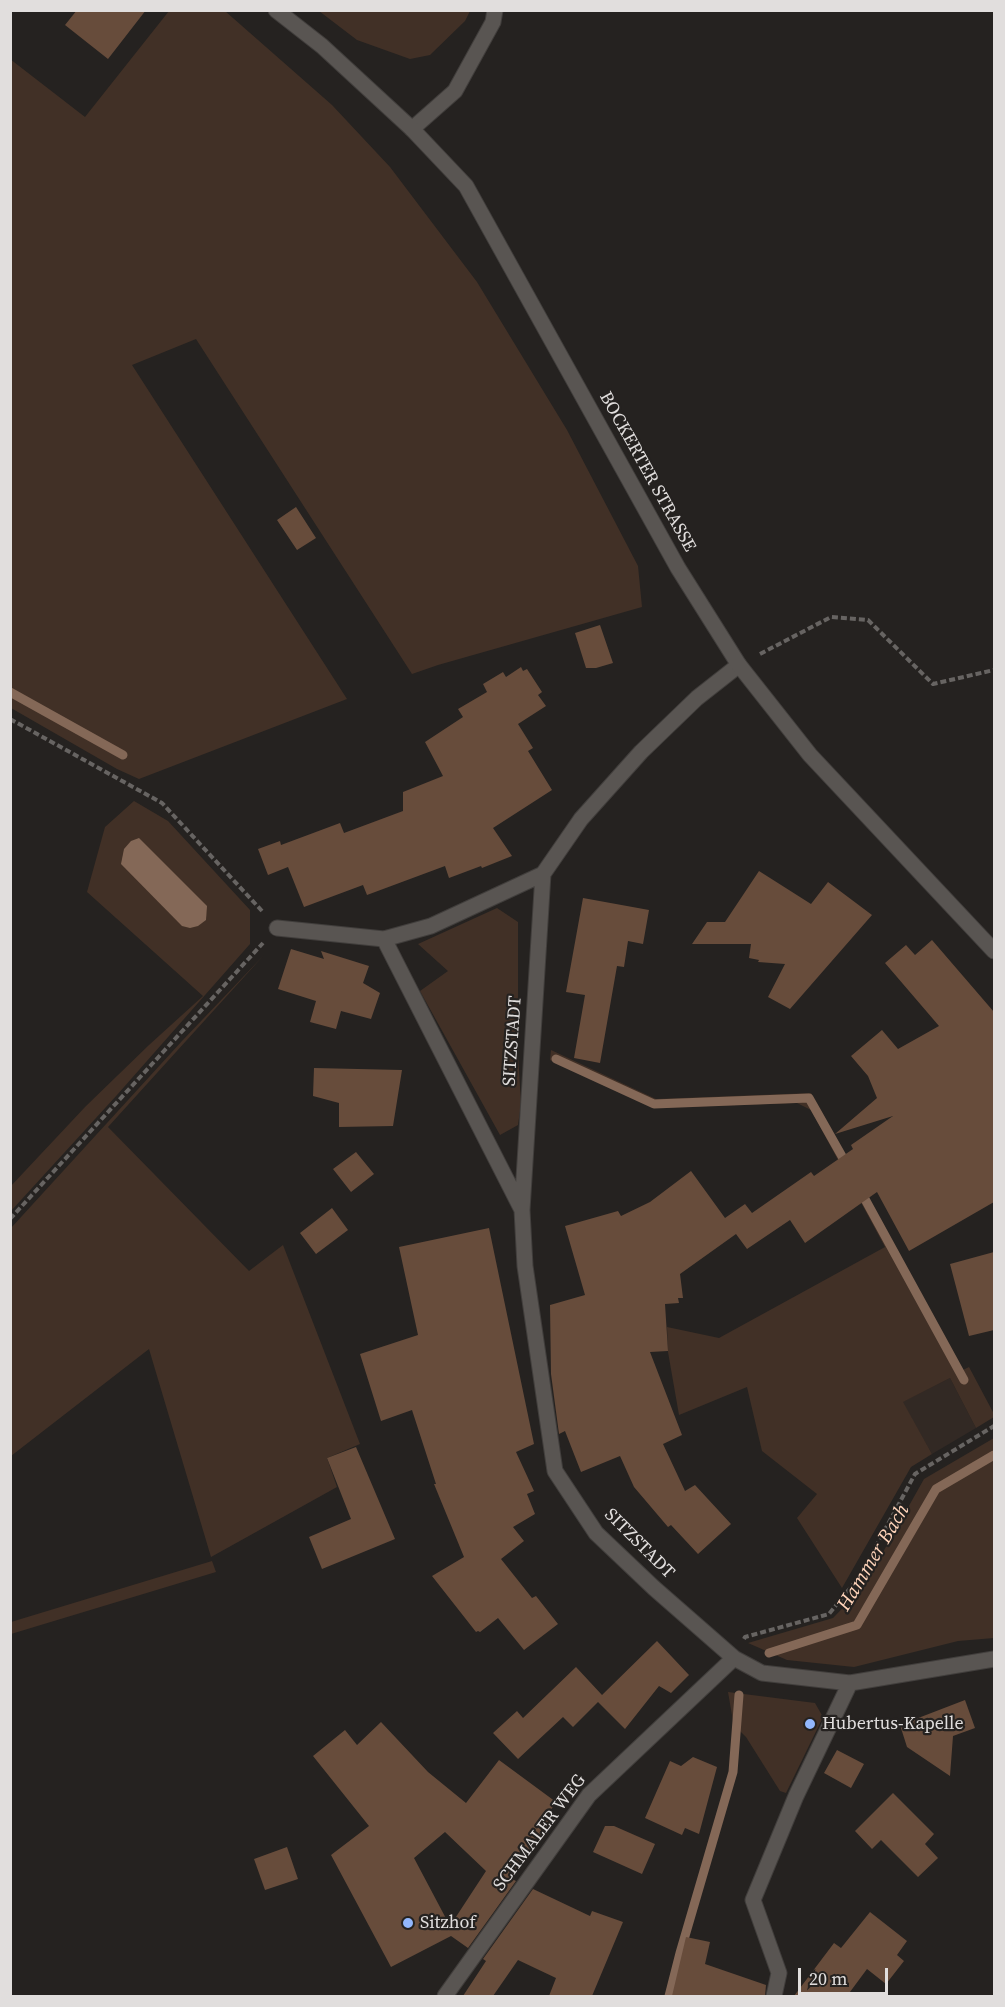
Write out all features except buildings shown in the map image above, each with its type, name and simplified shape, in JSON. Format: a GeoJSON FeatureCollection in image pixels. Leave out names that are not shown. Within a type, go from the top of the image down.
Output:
{"type":"FeatureCollection","features":[{"type":"Feature","properties":{"kind":"street","name":"BOCKERTER STRASSE"},"geometry":{"type":"LineString","coordinates":[[276,10],[322,46],[412,129],[466,186],[678,568],[739,665],[810,755],[994,951]]}},
{"type":"Feature","properties":{"kind":"street"},"geometry":{"type":"LineString","coordinates":[[412,129],[455,91],[493,22],[495,10]]}},
{"type":"Feature","properties":{"kind":"street"},"geometry":{"type":"LineString","coordinates":[[277,928],[384,939],[431,926],[543,874],[581,819],[641,752],[696,698],[739,665]]}},
{"type":"Feature","properties":{"kind":"street","name":"SITZSTADT"},"geometry":{"type":"LineString","coordinates":[[543,874],[522,1210],[525,1266],[555,1471],[596,1533],[654,1588],[735,1658],[762,1673],[850,1683],[994,1659]]}},
{"type":"Feature","properties":{"kind":"street","name":"SITZSTADT"},"geometry":{"type":"LineString","coordinates":[[384,939],[522,1210]]}},
{"type":"Feature","properties":{"kind":"street","name":"SCHMALER WEG"},"geometry":{"type":"LineString","coordinates":[[445,1996],[590,1795],[735,1658]]}},
{"type":"Feature","properties":{"kind":"street"},"geometry":{"type":"LineString","coordinates":[[774,1996],[779,1973],[753,1900],[796,1796],[850,1683]]}},
{"type":"Feature","properties":{"kind":"path"},"geometry":{"type":"LineString","coordinates":[[739,665],[831,617],[868,620],[933,684],[994,670]]}},
{"type":"Feature","properties":{"kind":"path"},"geometry":{"type":"LineString","coordinates":[[10,719],[162,803],[277,928],[10,1219]]}},
{"type":"Feature","properties":{"kind":"path"},"geometry":{"type":"LineString","coordinates":[[735,1658],[745,1637],[829,1614],[860,1576],[915,1474],[994,1426]]}},
{"type":"Feature","properties":{"kind":"shaded area"},"geometry":{"type":"Polygon","coordinates":[[[169,11],[225,11],[332,105],[390,167],[477,282],[567,430],[638,566],[642,607],[412,674],[196,339],[132,365],[347,699],[139,779],[117,769],[11,708],[10,59],[85,117],[169,11]]]}},
{"type":"Feature","properties":{"kind":"shaded area"},"geometry":{"type":"Polygon","coordinates":[[[319,11],[470,11],[465,21],[430,55],[410,59],[357,40],[319,11]]]}},
{"type":"Feature","properties":{"kind":"shaded area"},"geometry":{"type":"Polygon","coordinates":[[[134,801],[168,821],[250,910],[250,944],[11,1211],[10,1187],[86,1106],[203,996],[87,892],[105,827],[134,801]]]}},
{"type":"Feature","properties":{"kind":"shaded area"},"geometry":{"type":"Polygon","coordinates":[[[139,838],[207,906],[206,920],[198,926],[190,928],[182,926],[121,864],[124,849],[131,841],[139,838]]]}},
{"type":"Feature","properties":{"kind":"shaded area"},"geometry":{"type":"Polygon","coordinates":[[[497,908],[518,922],[518,1052],[521,1104],[518,1125],[500,1135],[420,991],[448,971],[418,944],[497,908]]]}},
{"type":"Feature","properties":{"kind":"shaded area"},"geometry":{"type":"Polygon","coordinates":[[[264,955],[108,1127],[249,1271],[283,1245],[360,1444],[327,1458],[337,1487],[211,1557],[149,1349],[11,1456],[11,1228],[264,955]]]}},
{"type":"Feature","properties":{"kind":"shaded area"},"geometry":{"type":"Polygon","coordinates":[[[551,1050],[656,1099],[811,1093],[963,1370],[969,1367],[994,1417],[976,1428],[950,1378],[903,1402],[932,1454],[911,1467],[842,1588],[797,1518],[817,1494],[762,1451],[747,1387],[679,1415],[668,1352],[667,1327],[719,1338],[885,1247],[811,1110],[797,1103],[654,1108],[550,1060],[551,1050]]]}},
{"type":"Feature","properties":{"kind":"shaded area"},"geometry":{"type":"Polygon","coordinates":[[[950,1378],[976,1428],[932,1454],[902,1402],[950,1378]]]}},
{"type":"Feature","properties":{"kind":"shaded area"},"geometry":{"type":"Polygon","coordinates":[[[994,1438],[994,1638],[958,1641],[854,1667],[787,1660],[748,1643],[833,1618],[864,1586],[924,1479],[994,1438]]]}},
{"type":"Feature","properties":{"kind":"shaded area"},"geometry":{"type":"Polygon","coordinates":[[[212,1561],[216,1572],[11,1634],[11,1622],[212,1561]]]}},
{"type":"Feature","properties":{"kind":"shaded area"},"geometry":{"type":"Polygon","coordinates":[[[728,1692],[815,1703],[823,1717],[786,1793],[780,1791],[740,1731],[736,1774],[671,1996],[667,1996],[676,1953],[730,1771],[733,1721],[728,1692]]]}},
{"type":"Feature","properties":{"kind":"waterway"},"geometry":{"type":"LineString","coordinates":[[10,692],[123,755]]}},
{"type":"Feature","properties":{"kind":"waterway"},"geometry":{"type":"LineString","coordinates":[[556,1059],[654,1104],[809,1098],[848,1167]]}},
{"type":"Feature","properties":{"kind":"waterway"},"geometry":{"type":"LineString","coordinates":[[860,1190],[964,1380]]}},
{"type":"Feature","properties":{"kind":"waterway","name":"Hammer Bach"},"geometry":{"type":"LineString","coordinates":[[769,1653],[857,1625],[936,1489],[994,1455]]}},
{"type":"Feature","properties":{"kind":"waterway","name":"Hammer Bach"},"geometry":{"type":"LineString","coordinates":[[669,1996],[733,1772],[739,1695]]}},
{"type":"Feature","properties":{"kind":"place","name":"Hubertus-Kapelle"},"geometry":{"type":"Point","coordinates":[810,1724]}},
{"type":"Feature","properties":{"kind":"place","name":"Sitzhof"},"geometry":{"type":"Point","coordinates":[408,1923]}}]}
